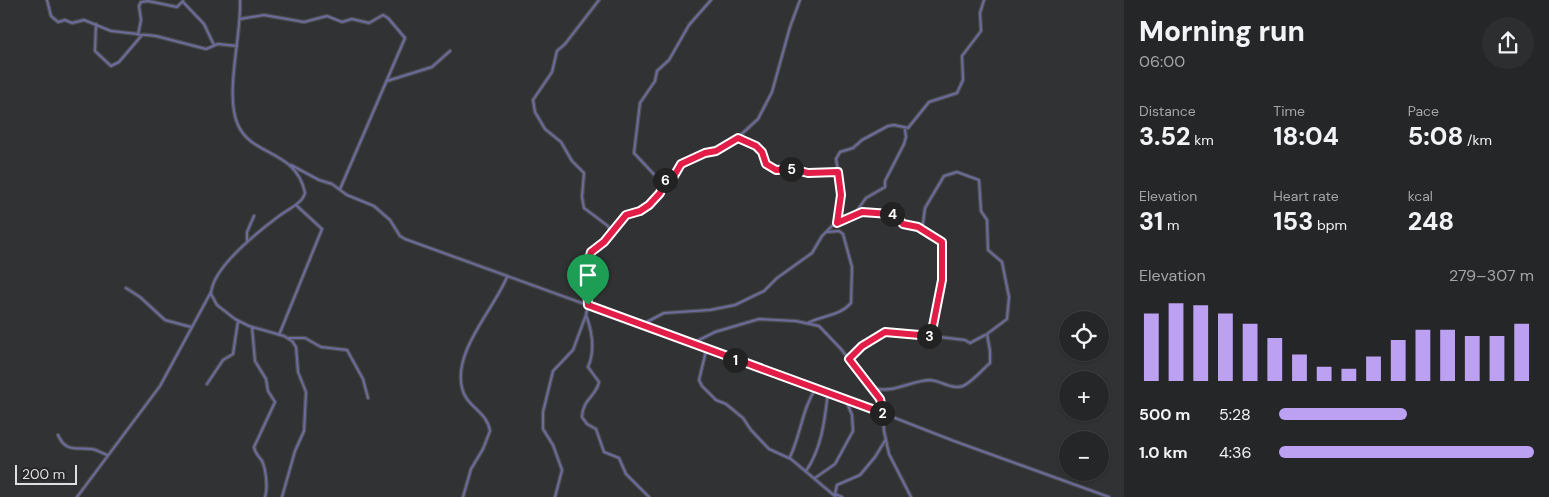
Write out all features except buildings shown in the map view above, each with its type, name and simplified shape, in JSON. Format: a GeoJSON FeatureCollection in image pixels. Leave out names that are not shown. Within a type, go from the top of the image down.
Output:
{"type":"FeatureCollection","features":[{"type":"Feature","properties":{"kind":"street"},"geometry":{"type":"LineString","coordinates":[[48,0],[50,12],[55,21],[72,23],[84,20],[96,23],[111,31],[160,36],[206,49],[214,45],[237,46]]}},
{"type":"Feature","properties":{"kind":"street"},"geometry":{"type":"LineString","coordinates":[[240,0],[234,95],[238,125],[247,138],[292,165],[340,189],[347,195],[362,200],[374,207],[393,223],[402,238],[691,344],[845,398],[1109,497]]}},
{"type":"Feature","properties":{"kind":"street"},"geometry":{"type":"LineString","coordinates":[[599,0],[565,44],[556,52],[552,72],[533,100],[538,118],[548,132],[561,142],[572,161],[584,173],[582,197],[584,208],[610,228],[610,235]]}},
{"type":"Feature","properties":{"kind":"street"},"geometry":{"type":"LineString","coordinates":[[663,184],[634,153],[638,106],[655,81],[657,71],[669,60],[689,25],[711,0]]}},
{"type":"Feature","properties":{"kind":"street"},"geometry":{"type":"LineString","coordinates":[[555,497],[562,469],[543,429],[543,412],[553,371],[573,350],[586,314],[588,305],[587,262],[592,251],[610,235],[626,215],[640,211],[649,205],[659,194],[663,184],[676,174],[681,164],[705,153],[716,151],[738,138],[758,119],[770,96],[800,0]]}},
{"type":"Feature","properties":{"kind":"street"},"geometry":{"type":"LineString","coordinates":[[837,223],[841,195],[837,157],[841,150],[853,148],[862,140],[886,127],[894,125],[905,129],[911,126],[918,113],[929,102],[938,98],[952,96],[959,91],[963,80],[962,56],[981,32],[980,14],[984,0]]}},
{"type":"Feature","properties":{"kind":"street"},"geometry":{"type":"LineString","coordinates":[[138,35],[141,20],[139,6],[141,2],[148,1],[177,7],[183,1],[204,24],[214,45]]}},
{"type":"Feature","properties":{"kind":"street"},"geometry":{"type":"LineString","coordinates":[[240,18],[264,15],[304,22],[327,16],[342,22],[352,20],[370,23],[380,15],[385,16],[405,39],[340,189]]}},
{"type":"Feature","properties":{"kind":"street"},"geometry":{"type":"LineString","coordinates":[[96,23],[95,51],[111,66],[119,62],[142,35]]}},
{"type":"Feature","properties":{"kind":"street"},"geometry":{"type":"LineString","coordinates":[[387,81],[432,67],[450,51]]}},
{"type":"Feature","properties":{"kind":"street"},"geometry":{"type":"LineString","coordinates":[[854,216],[864,200],[885,187],[885,181],[906,140],[905,129]]}},
{"type":"Feature","properties":{"kind":"street"},"geometry":{"type":"LineString","coordinates":[[738,138],[756,146],[762,152],[766,164],[776,170],[792,169],[808,173],[838,172]]}},
{"type":"Feature","properties":{"kind":"street"},"geometry":{"type":"LineString","coordinates":[[832,171],[837,164]]}},
{"type":"Feature","properties":{"kind":"street"},"geometry":{"type":"LineString","coordinates":[[77,497],[160,386],[225,266],[247,242],[304,198],[305,192],[298,174],[292,165]]}},
{"type":"Feature","properties":{"kind":"street"},"geometry":{"type":"LineString","coordinates":[[849,359],[862,346],[885,332],[965,340],[970,343],[981,338],[1007,319],[1008,297],[1002,262],[988,250],[987,220],[981,211],[979,180],[956,172],[944,176],[925,208],[922,230]]}},
{"type":"Feature","properties":{"kind":"street"},"geometry":{"type":"LineString","coordinates":[[279,334],[322,230],[296,204]]}},
{"type":"Feature","properties":{"kind":"street"},"geometry":{"type":"LineString","coordinates":[[640,325],[664,313],[710,310],[749,300],[764,291],[776,279],[810,255],[826,233],[837,223],[863,212],[895,215],[903,224],[922,230],[937,238],[943,247],[942,280],[931,336]]}},
{"type":"Feature","properties":{"kind":"street"},"geometry":{"type":"LineString","coordinates":[[247,242],[247,233],[254,216]]}},
{"type":"Feature","properties":{"kind":"street"},"geometry":{"type":"LineString","coordinates":[[808,323],[839,313],[851,303],[852,266],[843,233],[839,231],[826,233]]}},
{"type":"Feature","properties":{"kind":"street"},"geometry":{"type":"LineString","coordinates":[[463,497],[471,469],[483,449],[490,431],[483,414],[470,404],[465,396],[462,385],[463,359],[507,277]]}},
{"type":"Feature","properties":{"kind":"street"},"geometry":{"type":"LineString","coordinates":[[126,288],[140,297],[165,320],[191,327]]}},
{"type":"Feature","properties":{"kind":"street"},"geometry":{"type":"LineString","coordinates":[[211,292],[217,306],[238,321],[279,334],[287,338],[296,347],[298,372],[305,388],[306,396],[303,434],[295,451],[282,497]]}},
{"type":"Feature","properties":{"kind":"street"},"geometry":{"type":"LineString","coordinates":[[586,314],[592,334],[592,360],[588,366],[599,382],[595,392],[583,405],[582,419],[596,429],[604,452],[619,458],[626,474],[649,497]]}},
{"type":"Feature","properties":{"kind":"street"},"geometry":{"type":"LineString","coordinates":[[691,344],[716,332],[759,319],[808,323],[821,327],[873,388],[882,403],[886,438],[893,465],[911,497]]}},
{"type":"Feature","properties":{"kind":"street"},"geometry":{"type":"LineString","coordinates":[[207,384],[223,360],[233,354],[238,321]]}},
{"type":"Feature","properties":{"kind":"street"},"geometry":{"type":"LineString","coordinates":[[252,327],[255,360],[266,378],[268,391],[275,402],[254,447],[255,453],[263,464],[268,484],[265,497]]}},
{"type":"Feature","properties":{"kind":"street"},"geometry":{"type":"LineString","coordinates":[[873,388],[903,388],[914,382],[933,380],[949,386],[964,385],[990,363],[990,351],[986,339],[987,334]]}},
{"type":"Feature","properties":{"kind":"street"},"geometry":{"type":"LineString","coordinates":[[287,338],[304,337],[321,347],[347,350],[365,383],[368,398]]}},
{"type":"Feature","properties":{"kind":"street"},"geometry":{"type":"LineString","coordinates":[[981,338],[986,339]]}},
{"type":"Feature","properties":{"kind":"street"},"geometry":{"type":"LineString","coordinates":[[705,349],[706,352],[699,380],[700,385],[716,400],[726,404],[744,418],[751,430],[769,449],[789,458],[835,494],[842,497]]}},
{"type":"Feature","properties":{"kind":"street"},"geometry":{"type":"LineString","coordinates":[[789,458],[798,438],[805,407],[816,388]]}},
{"type":"Feature","properties":{"kind":"street"},"geometry":{"type":"LineString","coordinates":[[875,392],[878,389]]}},
{"type":"Feature","properties":{"kind":"street"},"geometry":{"type":"LineString","coordinates":[[806,470],[817,450],[824,422],[828,392]]}},
{"type":"Feature","properties":{"kind":"street"},"geometry":{"type":"LineString","coordinates":[[815,478],[835,464],[853,431],[852,415],[845,398]]}},
{"type":"Feature","properties":{"kind":"street"},"geometry":{"type":"LineString","coordinates":[[58,435],[62,443],[70,450],[91,449],[107,455]]}},
{"type":"Feature","properties":{"kind":"street"},"geometry":{"type":"LineString","coordinates":[[836,497],[838,484],[857,477],[868,466],[886,438]]}},
{"type":"Feature","properties":{"kind":"route"},"geometry":{"type":"LineString","coordinates":[[738,138],[753,143],[762,152],[766,164],[776,170],[794,169],[808,173],[816,171],[838,172],[841,183],[841,195],[837,223],[862,212],[890,214],[895,215],[903,224],[918,227],[937,238],[943,244],[942,280],[931,336],[887,331],[879,334],[862,346],[849,359],[874,389],[882,403],[883,413],[588,305],[586,265],[592,251],[604,242],[626,215],[640,211],[649,205],[660,193],[664,181],[676,174],[679,165],[705,153],[716,151],[738,138]]}}]}
